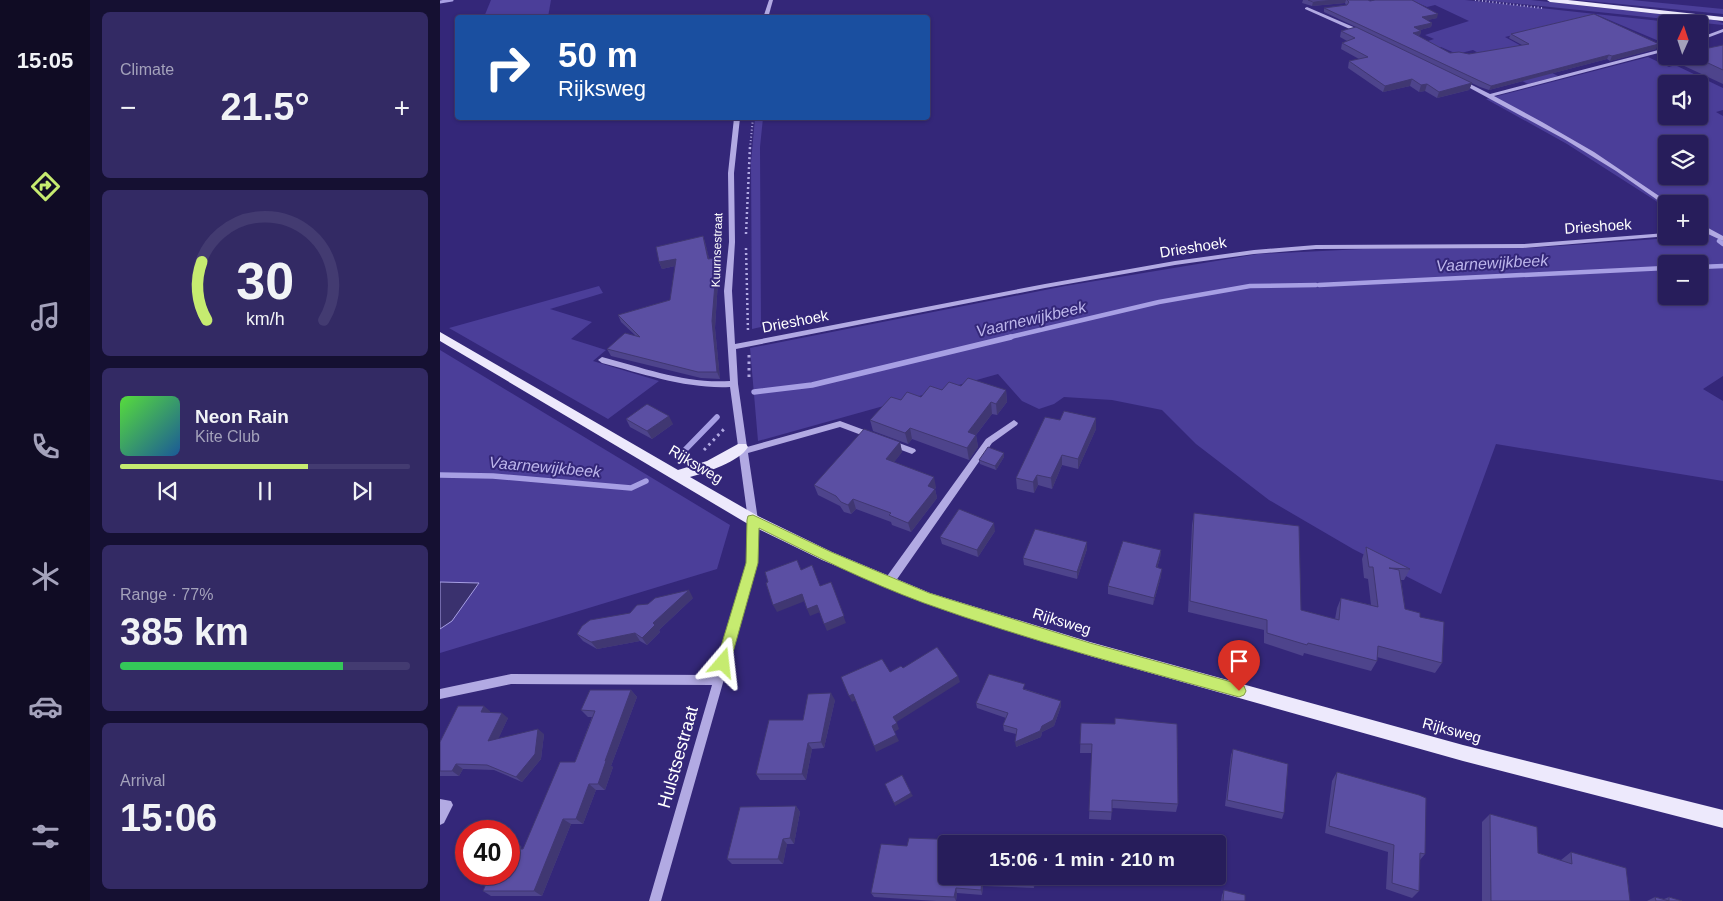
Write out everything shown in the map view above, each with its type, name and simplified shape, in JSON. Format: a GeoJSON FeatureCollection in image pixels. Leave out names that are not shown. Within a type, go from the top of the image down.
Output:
{"type":"FeatureCollection","features":[{"type":"Feature","properties":{"kind":"main road"},"geometry":{"type":"LineString","coordinates":[[1550,0],[1723,19]]}},
{"type":"Feature","properties":{"kind":"main road"},"geometry":{"type":"LineString","coordinates":[[1583,4],[1723,15]]}},
{"type":"Feature","properties":{"kind":"main road","name":"Rijksweg"},"geometry":{"type":"LineString","coordinates":[[440,336],[753,520],[827,556],[926,598],[1090,650],[1463,753],[1723,818]]}},
{"type":"Feature","properties":{"kind":"main road"},"geometry":{"type":"LineString","coordinates":[[678,475],[714,465],[742,449]]}},
{"type":"Feature","properties":{"kind":"street"},"geometry":{"type":"LineString","coordinates":[[767,15],[771,0]]}},
{"type":"Feature","properties":{"kind":"street"},"geometry":{"type":"LineString","coordinates":[[1328,8],[1309,9],[1370,36]]}},
{"type":"Feature","properties":{"kind":"street"},"geometry":{"type":"LineString","coordinates":[[1708,36],[1723,30]]}},
{"type":"Feature","properties":{"kind":"street"},"geometry":{"type":"LineString","coordinates":[[1492,95],[1658,52]]}},
{"type":"Feature","properties":{"kind":"street"},"geometry":{"type":"LineString","coordinates":[[1458,80],[1492,95],[1618,168],[1658,197]]}},
{"type":"Feature","properties":{"kind":"street","name":"Kuurnsestraat"},"geometry":{"type":"LineString","coordinates":[[737,120],[731,174],[732,242],[728,291],[734,384],[742,449]]}},
{"type":"Feature","properties":{"kind":"street"},"geometry":{"type":"LineString","coordinates":[[1709,232],[1723,239]]}},
{"type":"Feature","properties":{"kind":"street","name":"Drieshoek"},"geometry":{"type":"LineString","coordinates":[[731,347],[1045,286],[1254,252],[1325,246],[1522,246],[1658,236]]}},
{"type":"Feature","properties":{"kind":"street"},"geometry":{"type":"LineString","coordinates":[[602,360],[700,384],[718,386],[734,384]]}},
{"type":"Feature","properties":{"kind":"street"},"geometry":{"type":"LineString","coordinates":[[889,582],[989,440],[1014,423]]}},
{"type":"Feature","properties":{"kind":"street"},"geometry":{"type":"LineString","coordinates":[[742,449],[840,424],[912,451]]}},
{"type":"Feature","properties":{"kind":"street","name":"Hulstsestraat"},"geometry":{"type":"LineString","coordinates":[[655,901],[752,563],[753,520],[742,449]]}},
{"type":"Feature","properties":{"kind":"street"},"geometry":{"type":"LineString","coordinates":[[440,694],[511,679],[718,680]]}},
{"type":"Feature","properties":{"kind":"street"},"geometry":{"type":"LineString","coordinates":[[440,805],[447,805],[440,819]]}},
{"type":"Feature","properties":{"kind":"path"},"geometry":{"type":"LineString","coordinates":[[749,368],[746,243],[748,166],[753,120]]}},
{"type":"Feature","properties":{"kind":"shaded area"},"geometry":{"type":"Polygon","coordinates":[[[491,0],[551,0],[548,15],[485,15],[491,0]]]}},
{"type":"Feature","properties":{"kind":"shaded area"},"geometry":{"type":"Polygon","coordinates":[[[1411,0],[1465,0],[1658,21],[1658,41],[1595,14],[1505,37],[1534,53],[1521,57],[1558,76],[1528,84],[1494,66],[1486,57],[1473,50],[1457,54],[1441,47],[1433,48],[1422,43],[1434,39],[1425,35],[1469,21],[1435,5],[1427,7],[1411,0]]]}},
{"type":"Feature","properties":{"kind":"shaded area"},"geometry":{"type":"Polygon","coordinates":[[[1483,0],[1531,0],[1668,15],[1658,15],[1658,18],[1483,0]]]}},
{"type":"Feature","properties":{"kind":"shaded area"},"geometry":{"type":"Polygon","coordinates":[[[1578,0],[1632,0],[1723,9],[1723,14],[1578,0]]]}},
{"type":"Feature","properties":{"kind":"shaded area"},"geometry":{"type":"Polygon","coordinates":[[[1708,19],[1723,23],[1723,25],[1708,23],[1708,19]]]}},
{"type":"Feature","properties":{"kind":"shaded area"},"geometry":{"type":"Polygon","coordinates":[[[1648,57],[1658,62],[1658,65],[1669,67],[1675,65],[1696,75],[1658,75],[1658,125],[1708,125],[1708,81],[1723,88],[1723,110],[1716,112],[1723,116],[1723,376],[1703,389],[1723,401],[1723,481],[1496,444],[1441,594],[1353,549],[1269,500],[1196,444],[1162,410],[1112,400],[1064,397],[1054,404],[1039,409],[1022,401],[998,374],[758,441],[750,348],[1065,286],[1258,254],[1363,249],[1530,248],[1658,239],[1658,245],[1708,245],[1708,195],[1658,195],[1658,203],[1567,144],[1486,99],[1648,57]]]}},
{"type":"Feature","properties":{"kind":"shaded area"},"geometry":{"type":"Polygon","coordinates":[[[755,120],[763,120],[760,147],[761,327],[752,329],[751,162],[755,120]]]}},
{"type":"Feature","properties":{"kind":"shaded area"},"geometry":{"type":"Polygon","coordinates":[[[599,286],[603,293],[550,309],[592,322],[571,339],[606,350],[593,361],[659,381],[608,419],[449,328],[599,286]]]}},
{"type":"Feature","properties":{"kind":"shaded area"},"geometry":{"type":"Polygon","coordinates":[[[440,350],[730,525],[717,569],[440,653],[440,629],[479,584],[440,582],[440,350]]]}},
{"type":"Feature","properties":{"kind":"shaded area"},"geometry":{"type":"Polygon","coordinates":[[[440,582],[479,583],[452,621],[440,629],[440,582]]]}},
{"type":"Feature","properties":{"kind":"building"},"geometry":{"type":"Polygon","coordinates":[[[1308,0],[1335,0],[1313,2],[1308,0]]]}},
{"type":"Feature","properties":{"kind":"building"},"geometry":{"type":"Polygon","coordinates":[[[1347,0],[1412,0],[1438,14],[1422,17],[1432,23],[1414,27],[1421,31],[1413,33],[1450,53],[1469,54],[1529,44],[1511,34],[1594,14],[1658,44],[1491,86],[1324,8],[1347,5],[1349,2],[1347,0]]]}},
{"type":"Feature","properties":{"kind":"building"},"geometry":{"type":"Polygon","coordinates":[[[1356,27],[1472,83],[1439,92],[1427,84],[1421,85],[1412,79],[1385,86],[1349,61],[1368,57],[1342,43],[1355,38],[1341,31],[1356,27]]]}},
{"type":"Feature","properties":{"kind":"building"},"geometry":{"type":"Polygon","coordinates":[[[1723,45],[1723,70],[1708,63],[1708,48],[1723,45]]]}},
{"type":"Feature","properties":{"kind":"building"},"geometry":{"type":"Polygon","coordinates":[[[703,236],[708,259],[717,258],[712,321],[717,372],[698,372],[607,349],[625,333],[640,337],[618,315],[670,300],[676,259],[659,262],[656,247],[703,236]]]}},
{"type":"Feature","properties":{"kind":"building"},"geometry":{"type":"Polygon","coordinates":[[[968,378],[1006,390],[996,404],[991,402],[968,432],[976,435],[967,448],[910,428],[905,433],[870,420],[891,397],[901,400],[907,392],[921,397],[930,386],[942,390],[949,382],[961,386],[968,378]]]}},
{"type":"Feature","properties":{"kind":"building"},"geometry":{"type":"Polygon","coordinates":[[[647,404],[669,416],[647,431],[626,419],[647,404]]]}},
{"type":"Feature","properties":{"kind":"building"},"geometry":{"type":"Polygon","coordinates":[[[1064,411],[1096,418],[1078,459],[1062,455],[1051,478],[1037,475],[1033,482],[1016,478],[1045,417],[1060,420],[1064,411]]]}},
{"type":"Feature","properties":{"kind":"building"},"geometry":{"type":"Polygon","coordinates":[[[864,429],[900,442],[886,459],[934,477],[928,486],[935,489],[908,523],[889,515],[891,513],[853,499],[848,505],[841,502],[836,496],[814,485],[864,429]]]}},
{"type":"Feature","properties":{"kind":"building"},"geometry":{"type":"Polygon","coordinates":[[[988,447],[1004,453],[995,466],[979,460],[988,447]]]}},
{"type":"Feature","properties":{"kind":"building"},"geometry":{"type":"Polygon","coordinates":[[[959,509],[994,523],[977,550],[940,537],[959,509]]]}},
{"type":"Feature","properties":{"kind":"building"},"geometry":{"type":"Polygon","coordinates":[[[1194,513],[1299,526],[1301,610],[1339,620],[1341,598],[1378,607],[1373,567],[1369,567],[1366,547],[1410,569],[1389,568],[1399,570],[1405,609],[1420,613],[1420,617],[1444,622],[1442,663],[1378,646],[1377,661],[1308,643],[1307,645],[1267,633],[1267,620],[1190,601],[1194,513]]]}},
{"type":"Feature","properties":{"kind":"building"},"geometry":{"type":"Polygon","coordinates":[[[1035,529],[1087,542],[1077,572],[1023,558],[1035,529]]]}},
{"type":"Feature","properties":{"kind":"building"},"geometry":{"type":"Polygon","coordinates":[[[1123,541],[1161,550],[1156,567],[1162,569],[1154,598],[1108,586],[1123,541]]]}},
{"type":"Feature","properties":{"kind":"building"},"geometry":{"type":"Polygon","coordinates":[[[797,560],[801,570],[812,565],[820,586],[831,582],[844,616],[824,624],[817,605],[807,609],[802,594],[773,605],[766,583],[768,582],[765,572],[797,560]]]}},
{"type":"Feature","properties":{"kind":"building"},"geometry":{"type":"Polygon","coordinates":[[[689,590],[653,623],[655,625],[642,638],[635,633],[591,642],[577,634],[582,626],[590,620],[630,613],[637,605],[648,604],[655,598],[689,590]]]}},
{"type":"Feature","properties":{"kind":"building"},"geometry":{"type":"Polygon","coordinates":[[[937,647],[958,676],[893,717],[897,723],[892,726],[896,735],[874,746],[853,694],[849,696],[841,677],[882,659],[890,672],[901,666],[903,668],[937,647]]]}},
{"type":"Feature","properties":{"kind":"building"},"geometry":{"type":"Polygon","coordinates":[[[989,674],[1025,684],[1023,689],[1061,701],[1053,720],[1042,726],[1040,731],[1015,742],[1017,729],[1003,725],[1008,713],[976,703],[989,674]]]}},
{"type":"Feature","properties":{"kind":"building"},"geometry":{"type":"Polygon","coordinates":[[[590,690],[631,690],[598,784],[589,784],[576,819],[563,819],[534,891],[483,891],[485,885],[520,885],[520,846],[523,849],[560,762],[575,762],[595,711],[581,710],[590,690]]]}},
{"type":"Feature","properties":{"kind":"building"},"geometry":{"type":"Polygon","coordinates":[[[831,693],[821,742],[808,743],[802,774],[756,774],[769,720],[803,720],[808,694],[831,693]]]}},
{"type":"Feature","properties":{"kind":"building"},"geometry":{"type":"Polygon","coordinates":[[[458,706],[484,706],[481,712],[502,713],[488,741],[538,729],[535,754],[516,777],[487,765],[456,764],[452,771],[440,771],[440,742],[458,706]]]}},
{"type":"Feature","properties":{"kind":"building"},"geometry":{"type":"Polygon","coordinates":[[[1115,718],[1177,724],[1178,804],[1112,800],[1112,812],[1089,811],[1092,744],[1080,744],[1081,723],[1115,724],[1115,718]]]}},
{"type":"Feature","properties":{"kind":"building"},"geometry":{"type":"Polygon","coordinates":[[[1233,749],[1288,764],[1284,813],[1227,800],[1233,749]]]}},
{"type":"Feature","properties":{"kind":"building"},"geometry":{"type":"Polygon","coordinates":[[[1337,772],[1426,798],[1425,854],[1420,853],[1419,891],[1392,883],[1394,845],[1329,826],[1337,772]]]}},
{"type":"Feature","properties":{"kind":"building"},"geometry":{"type":"Polygon","coordinates":[[[902,775],[911,793],[894,803],[885,784],[902,775]]]}},
{"type":"Feature","properties":{"kind":"building"},"geometry":{"type":"Polygon","coordinates":[[[796,806],[790,838],[783,839],[778,859],[727,859],[740,807],[796,806]]]}},
{"type":"Feature","properties":{"kind":"building"},"geometry":{"type":"Polygon","coordinates":[[[1490,814],[1537,827],[1538,853],[1572,864],[1571,852],[1626,868],[1630,901],[1491,901],[1490,814]]]}},
{"type":"Feature","properties":{"kind":"building"},"geometry":{"type":"Polygon","coordinates":[[[909,838],[938,839],[938,885],[982,885],[981,890],[956,888],[954,897],[871,893],[881,844],[907,846],[909,838]]]}},
{"type":"Feature","properties":{"kind":"building"},"geometry":{"type":"Polygon","coordinates":[[[1224,890],[1245,895],[1245,901],[1223,901],[1224,890]]]}},
{"type":"Feature","properties":{"kind":"building"},"geometry":{"type":"Polygon","coordinates":[[[1655,897],[1669,901],[1656,901],[1655,897]]]}},
{"type":"Feature","properties":{"kind":"building"},"geometry":{"type":"Polygon","coordinates":[[[1669,897],[1682,901],[1669,901],[1669,897]]]}},
{"type":"Feature","properties":{"kind":"waterway"},"geometry":{"type":"LineString","coordinates":[[440,2],[452,0]]}},
{"type":"Feature","properties":{"kind":"waterway","name":"Vaarnewijkbeek"},"geometry":{"type":"LineString","coordinates":[[1719,241],[1723,244]]}},
{"type":"Feature","properties":{"kind":"waterway","name":"Vaarnewijkbeek"},"geometry":{"type":"LineString","coordinates":[[1708,267],[1723,266]]}},
{"type":"Feature","properties":{"kind":"waterway","name":"Vaarnewijkbeek"},"geometry":{"type":"LineString","coordinates":[[1319,285],[1658,268]]}},
{"type":"Feature","properties":{"kind":"waterway","name":"Vaarnewijkbeek"},"geometry":{"type":"LineString","coordinates":[[1006,338],[1159,302],[1250,286],[1316,285]]}},
{"type":"Feature","properties":{"kind":"waterway","name":"Vaarnewijkbeek"},"geometry":{"type":"LineString","coordinates":[[754,392],[812,385],[1011,337]]}},
{"type":"Feature","properties":{"kind":"waterway","name":"Vaarnewijkbeek"},"geometry":{"type":"LineString","coordinates":[[683,452],[717,417]]}},
{"type":"Feature","properties":{"kind":"waterway","name":"Vaarnewijkbeek"},"geometry":{"type":"LineString","coordinates":[[440,475],[493,476],[631,488],[646,481]]}},
{"type":"Feature","properties":{"kind":"route"},"geometry":{"type":"LineString","coordinates":[[723,663],[752,563],[753,520],[827,556],[926,598],[1090,650],[1239,691]]}}]}
